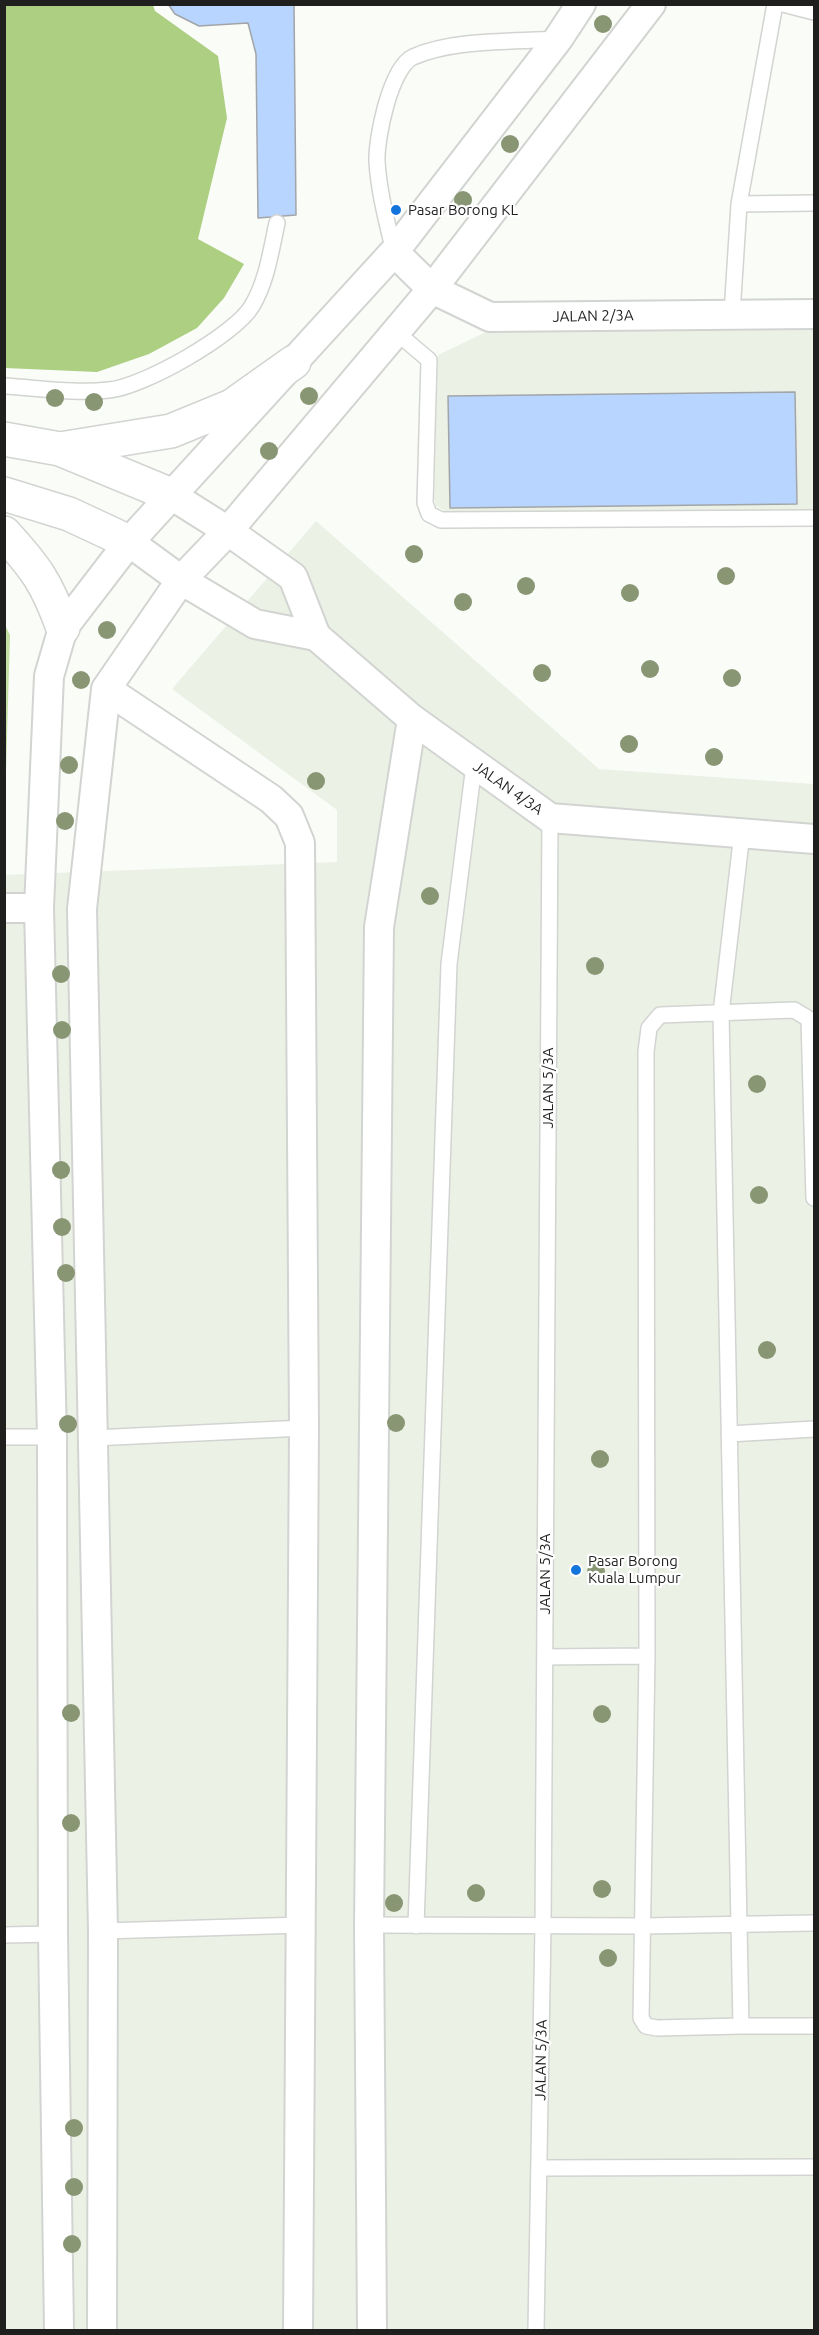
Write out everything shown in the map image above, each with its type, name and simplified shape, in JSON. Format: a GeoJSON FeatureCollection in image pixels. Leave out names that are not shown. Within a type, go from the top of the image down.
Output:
{"type":"FeatureCollection","features":[{"type":"Feature","properties":{"kind":"street"},"geometry":{"type":"LineString","coordinates":[[58,2331],[53,1934],[52,1437],[39,908],[49,676],[63,628],[129,542],[393,252],[558,39],[581,4]]}},
{"type":"Feature","properties":{"kind":"street"},"geometry":{"type":"LineString","coordinates":[[102,2331],[103,1931],[82,909],[106,689],[181,580],[228,531],[432,289],[651,4]]}},
{"type":"Feature","properties":{"kind":"street","name":"JALAN 2/3A"},"geometry":{"type":"LineString","coordinates":[[393,252],[432,289],[490,317],[814,314]]}},
{"type":"Feature","properties":{"kind":"street"},"geometry":{"type":"LineString","coordinates":[[60,449],[171,432],[232,406],[294,362]]}},
{"type":"Feature","properties":{"kind":"street"},"geometry":{"type":"LineString","coordinates":[[4,439],[60,449],[171,495]]}},
{"type":"Feature","properties":{"kind":"street"},"geometry":{"type":"LineString","coordinates":[[4,494],[69,514],[129,542]]}},
{"type":"Feature","properties":{"kind":"street","name":"JALAN 4/3A"},"geometry":{"type":"LineString","coordinates":[[171,495],[228,531],[292,578],[316,636],[412,719],[550,818],[814,839]]}},
{"type":"Feature","properties":{"kind":"street"},"geometry":{"type":"LineString","coordinates":[[4,532],[36,567],[50,593],[63,628]]}},
{"type":"Feature","properties":{"kind":"street","name":"JALAN 4/3A"},"geometry":{"type":"LineString","coordinates":[[129,542],[181,580],[255,624],[316,636]]}},
{"type":"Feature","properties":{"kind":"street"},"geometry":{"type":"LineString","coordinates":[[106,689],[271,799],[289,816],[300,843],[304,1428],[298,2331]]}},
{"type":"Feature","properties":{"kind":"street"},"geometry":{"type":"LineString","coordinates":[[372,2331],[369,1925],[379,927],[412,719]]}},
{"type":"Feature","properties":{"kind":"street"},"geometry":{"type":"LineString","coordinates":[[4,908],[39,908]]}},
{"type":"Feature","properties":{"kind":"lane"},"geometry":{"type":"LineString","coordinates":[[732,314],[739,204],[775,4]]}},
{"type":"Feature","properties":{"kind":"lane"},"geometry":{"type":"LineString","coordinates":[[783,4],[814,12]]}},
{"type":"Feature","properties":{"kind":"lane"},"geometry":{"type":"LineString","coordinates":[[393,252],[381,196],[377,159],[390,88],[411,58],[445,47],[558,39]]}},
{"type":"Feature","properties":{"kind":"lane"},"geometry":{"type":"LineString","coordinates":[[739,204],[814,203]]}},
{"type":"Feature","properties":{"kind":"lane"},"geometry":{"type":"LineString","coordinates":[[4,386],[85,392],[111,390],[134,384],[213,341],[234,327],[252,306],[264,278],[277,223]]}},
{"type":"Feature","properties":{"kind":"lane"},"geometry":{"type":"LineString","coordinates":[[396,332],[429,360],[425,503],[429,514],[441,520],[814,518]]}},
{"type":"Feature","properties":{"kind":"lane"},"geometry":{"type":"LineString","coordinates":[[416,1926],[449,963],[474,765]]}},
{"type":"Feature","properties":{"kind":"lane","name":"JALAN 5/3A"},"geometry":{"type":"LineString","coordinates":[[536,2331],[543,1926],[550,818]]}},
{"type":"Feature","properties":{"kind":"lane"},"geometry":{"type":"LineString","coordinates":[[741,2026],[721,1012],[742,833]]}},
{"type":"Feature","properties":{"kind":"lane"},"geometry":{"type":"LineString","coordinates":[[814,1198],[808,1019],[794,1010],[660,1015],[649,1028],[646,1052],[647,1656],[641,2018],[646,2026],[814,2026]]}},
{"type":"Feature","properties":{"kind":"lane"},"geometry":{"type":"LineString","coordinates":[[93,1438],[304,1428]]}},
{"type":"Feature","properties":{"kind":"lane"},"geometry":{"type":"LineString","coordinates":[[729,1434],[814,1429]]}},
{"type":"Feature","properties":{"kind":"lane"},"geometry":{"type":"LineString","coordinates":[[4,1437],[52,1437]]}},
{"type":"Feature","properties":{"kind":"lane"},"geometry":{"type":"LineString","coordinates":[[544,1657],[647,1656]]}},
{"type":"Feature","properties":{"kind":"lane"},"geometry":{"type":"LineString","coordinates":[[369,1925],[738,1926],[814,1923]]}},
{"type":"Feature","properties":{"kind":"lane"},"geometry":{"type":"LineString","coordinates":[[103,1931],[302,1925]]}},
{"type":"Feature","properties":{"kind":"lane"},"geometry":{"type":"LineString","coordinates":[[4,1935],[53,1934]]}},
{"type":"Feature","properties":{"kind":"lane"},"geometry":{"type":"LineString","coordinates":[[539,2168],[814,2168]]}},
{"type":"Feature","properties":{"kind":"shaded area"},"geometry":{"type":"Polygon","coordinates":[[[5,4],[153,5],[155,11],[218,56],[227,118],[198,239],[244,264],[224,298],[197,328],[149,354],[97,372],[5,368],[5,4]]]}},
{"type":"Feature","properties":{"kind":"shaded area"},"geometry":{"type":"Polygon","coordinates":[[[814,329],[814,510],[446,512],[436,506],[434,498],[438,355],[486,332],[814,329]]]}},
{"type":"Feature","properties":{"kind":"shaded area","name":"Pasar Borong Kuala Lumpur"},"geometry":{"type":"Polygon","coordinates":[[[316,521],[599,769],[814,784],[814,2330],[5,2330],[4,875],[337,862],[337,810],[172,689],[316,521]]]}},
{"type":"Feature","properties":{"kind":"shaded area"},"geometry":{"type":"Polygon","coordinates":[[[5,625],[10,635],[5,806],[5,625]]]}},
{"type":"Feature","properties":{"kind":"building"},"geometry":{"type":"Polygon","coordinates":[[[168,4],[294,4],[296,215],[258,218],[256,54],[248,23],[199,26],[175,14],[168,4]]]}},
{"type":"Feature","properties":{"kind":"building"},"geometry":{"type":"Polygon","coordinates":[[[795,392],[797,504],[450,508],[448,396],[795,392]]]}},
{"type":"Feature","properties":{"kind":"place","name":"Pasar Borong KL"},"geometry":{"type":"Point","coordinates":[396,210]}},
{"type":"Feature","properties":{"kind":"place","name":"Pasar Borong Kuala Lumpur"},"geometry":{"type":"Point","coordinates":[576,1570]}}]}
